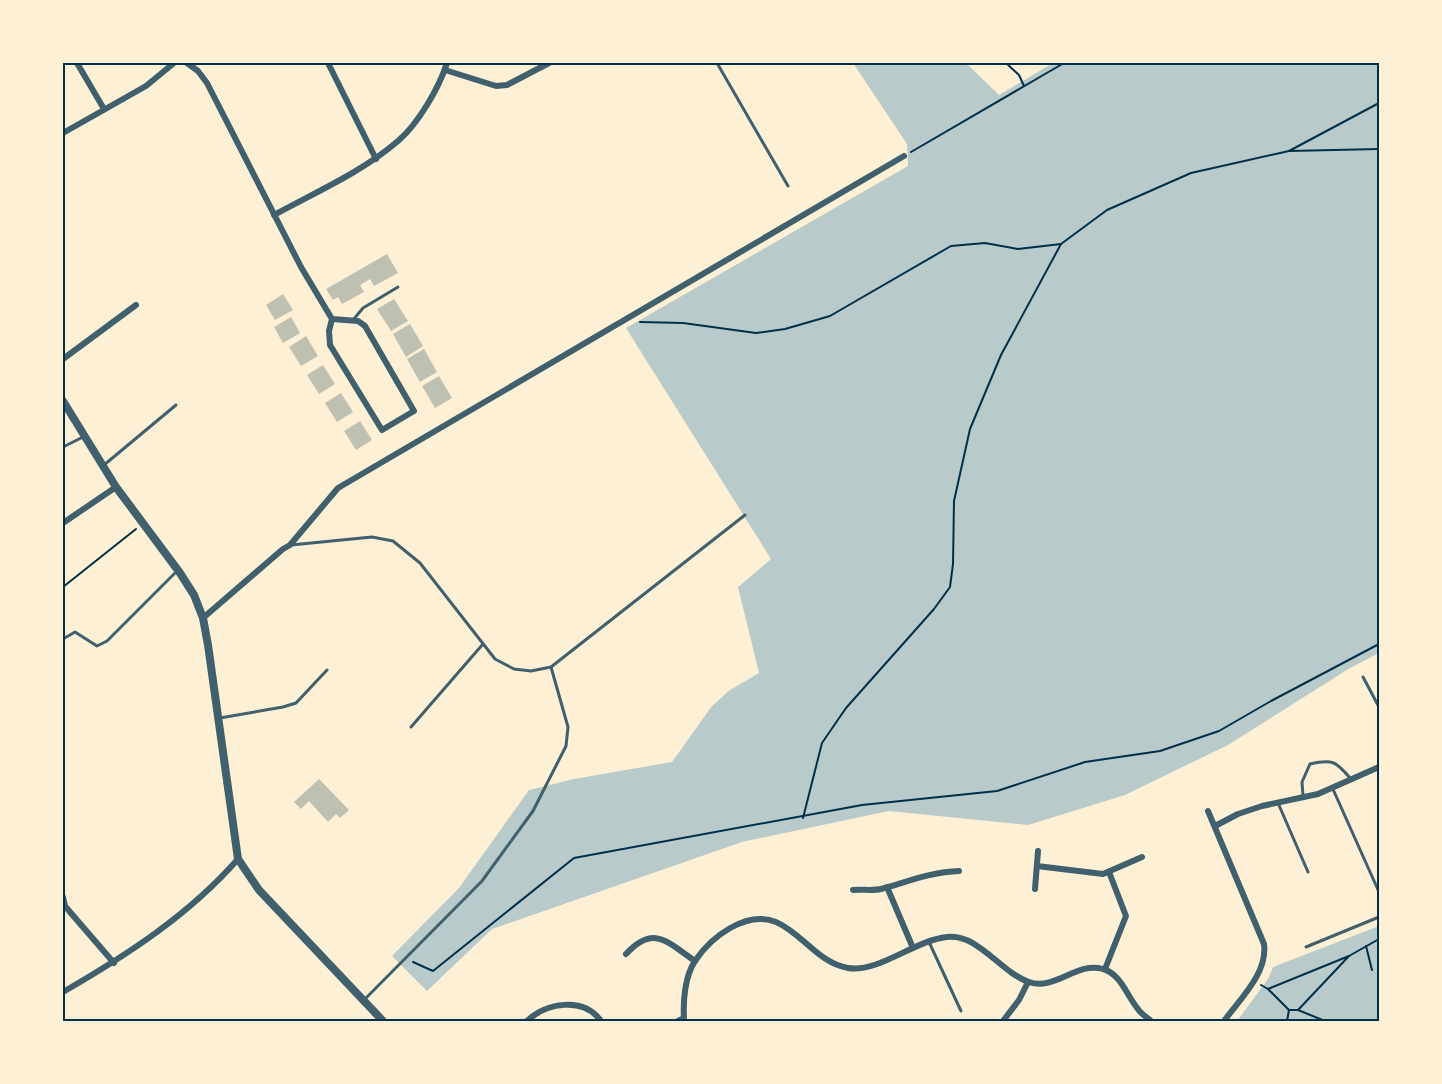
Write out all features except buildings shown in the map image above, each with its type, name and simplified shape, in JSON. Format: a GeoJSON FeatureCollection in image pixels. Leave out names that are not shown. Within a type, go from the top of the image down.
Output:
{"type":"FeatureCollection","features":[{"type":"Feature","properties":{"kind":"street"},"geometry":{"type":"LineString","coordinates":[[77,63],[104,109]]}},
{"type":"Feature","properties":{"kind":"street"},"geometry":{"type":"LineString","coordinates":[[63,133],[146,86],[174,63]]}},
{"type":"Feature","properties":{"kind":"street"},"geometry":{"type":"LineString","coordinates":[[187,63],[198,71],[207,83],[301,267],[332,319],[329,331],[330,345],[382,430],[414,411],[365,326],[353,320],[332,319]]}},
{"type":"Feature","properties":{"kind":"street"},"geometry":{"type":"LineString","coordinates":[[328,63],[376,159]]}},
{"type":"Feature","properties":{"kind":"street"},"geometry":{"type":"LineString","coordinates":[[274,215],[376,159],[400,140],[430,100],[446,66],[496,86],[507,85],[549,63]]}},
{"type":"Feature","properties":{"kind":"street"},"geometry":{"type":"LineString","coordinates":[[203,618],[283,549],[290,546],[338,488],[904,156]]}},
{"type":"Feature","properties":{"kind":"street"},"geometry":{"type":"LineString","coordinates":[[63,359],[136,305]]}},
{"type":"Feature","properties":{"kind":"street"},"geometry":{"type":"LineString","coordinates":[[63,401],[116,487],[178,569],[194,595],[203,618],[238,860],[259,890],[383,1021]]}},
{"type":"Feature","properties":{"kind":"street"},"geometry":{"type":"LineString","coordinates":[[63,523],[116,487]]}},
{"type":"Feature","properties":{"kind":"street"},"geometry":{"type":"LineString","coordinates":[[1215,826],[1238,814],[1304,798],[1379,767]]}},
{"type":"Feature","properties":{"kind":"street"},"geometry":{"type":"LineString","coordinates":[[1208,811],[1264,944],[1265,952],[1263,963],[1254,981],[1224,1021]]}},
{"type":"Feature","properties":{"kind":"street"},"geometry":{"type":"LineString","coordinates":[[1035,889],[1038,851]]}},
{"type":"Feature","properties":{"kind":"street"},"geometry":{"type":"LineString","coordinates":[[1037,866],[1102,874],[1142,857]]}},
{"type":"Feature","properties":{"kind":"street"},"geometry":{"type":"LineString","coordinates":[[63,992],[114,963],[167,926],[211,889],[238,860]]}},
{"type":"Feature","properties":{"kind":"street"},"geometry":{"type":"LineString","coordinates":[[853,890],[878,890],[925,876],[958,871]]}},
{"type":"Feature","properties":{"kind":"street"},"geometry":{"type":"LineString","coordinates":[[1105,969],[1126,916],[1109,872]]}},
{"type":"Feature","properties":{"kind":"street"},"geometry":{"type":"LineString","coordinates":[[887,887],[913,948]]}},
{"type":"Feature","properties":{"kind":"street"},"geometry":{"type":"LineString","coordinates":[[63,897],[65,906],[114,963]]}},
{"type":"Feature","properties":{"kind":"street"},"geometry":{"type":"LineString","coordinates":[[683,1020],[688,976],[695,961],[714,940],[736,924],[757,919],[774,921],[792,932],[820,955],[848,968],[863,968],[946,937],[966,939],[1028,982],[1040,984],[1094,967],[1105,969],[1121,983],[1138,1011],[1152,1021]]}},
{"type":"Feature","properties":{"kind":"street"},"geometry":{"type":"LineString","coordinates":[[626,954],[634,945],[652,936],[662,938],[695,961]]}},
{"type":"Feature","properties":{"kind":"street"},"geometry":{"type":"LineString","coordinates":[[1003,1021],[1019,1000],[1028,982]]}},
{"type":"Feature","properties":{"kind":"street"},"geometry":{"type":"LineString","coordinates":[[527,1021],[536,1013],[551,1006],[573,1005],[586,1008],[601,1021]]}},
{"type":"Feature","properties":{"kind":"lane"},"geometry":{"type":"LineString","coordinates":[[717,63],[788,186]]}},
{"type":"Feature","properties":{"kind":"lane"},"geometry":{"type":"LineString","coordinates":[[353,320],[363,308],[398,287]]}},
{"type":"Feature","properties":{"kind":"lane"},"geometry":{"type":"LineString","coordinates":[[103,466],[176,405]]}},
{"type":"Feature","properties":{"kind":"lane"},"geometry":{"type":"LineString","coordinates":[[63,447],[84,436]]}},
{"type":"Feature","properties":{"kind":"lane"},"geometry":{"type":"LineString","coordinates":[[290,546],[372,537],[393,541],[420,562],[495,659],[514,669],[531,671],[551,666],[745,514]]}},
{"type":"Feature","properties":{"kind":"lane"},"geometry":{"type":"LineString","coordinates":[[63,639],[75,632],[97,645],[107,641],[178,569]]}},
{"type":"Feature","properties":{"kind":"lane"},"geometry":{"type":"LineString","coordinates":[[411,727],[483,644]]}},
{"type":"Feature","properties":{"kind":"lane"},"geometry":{"type":"LineString","coordinates":[[364,1000],[482,881],[533,811],[566,746],[568,727],[551,666]]}},
{"type":"Feature","properties":{"kind":"lane"},"geometry":{"type":"LineString","coordinates":[[218,718],[296,703],[327,670]]}},
{"type":"Feature","properties":{"kind":"lane"},"geometry":{"type":"LineString","coordinates":[[1363,677],[1379,707]]}},
{"type":"Feature","properties":{"kind":"lane"},"geometry":{"type":"LineString","coordinates":[[1304,798],[1302,783],[1310,764],[1328,760],[1340,766],[1351,779]]}},
{"type":"Feature","properties":{"kind":"lane"},"geometry":{"type":"LineString","coordinates":[[1332,787],[1379,892]]}},
{"type":"Feature","properties":{"kind":"lane"},"geometry":{"type":"LineString","coordinates":[[1278,803],[1308,872]]}},
{"type":"Feature","properties":{"kind":"lane"},"geometry":{"type":"LineString","coordinates":[[1306,947],[1379,917]]}},
{"type":"Feature","properties":{"kind":"lane"},"geometry":{"type":"LineString","coordinates":[[930,942],[961,1011]]}},
{"type":"Feature","properties":{"kind":"path"},"geometry":{"type":"LineString","coordinates":[[1006,63],[1019,75],[1024,86]]}},
{"type":"Feature","properties":{"kind":"path"},"geometry":{"type":"LineString","coordinates":[[904,156],[1065,63]]}},
{"type":"Feature","properties":{"kind":"path"},"geometry":{"type":"LineString","coordinates":[[1289,151],[1379,103]]}},
{"type":"Feature","properties":{"kind":"path"},"geometry":{"type":"LineString","coordinates":[[803,818],[822,743],[846,708],[934,609],[950,586],[953,564],[954,501],[970,429],[1001,355],[1061,244],[1107,210],[1191,173],[1289,151],[1379,149]]}},
{"type":"Feature","properties":{"kind":"path"},"geometry":{"type":"LineString","coordinates":[[628,317],[642,323],[683,323],[756,333],[785,329],[830,316],[951,246],[985,243],[1018,249],[1061,244]]}},
{"type":"Feature","properties":{"kind":"path"},"geometry":{"type":"LineString","coordinates":[[63,587],[143,524]]}},
{"type":"Feature","properties":{"kind":"path"},"geometry":{"type":"LineString","coordinates":[[405,958],[433,971],[574,858],[803,818],[862,805],[997,791],[1086,762],[1160,751],[1220,731],[1379,644]]}},
{"type":"Feature","properties":{"kind":"path"},"geometry":{"type":"LineString","coordinates":[[1268,989],[1349,956],[1379,939]]}},
{"type":"Feature","properties":{"kind":"path"},"geometry":{"type":"LineString","coordinates":[[1366,946],[1372,970]]}},
{"type":"Feature","properties":{"kind":"path"},"geometry":{"type":"LineString","coordinates":[[1298,1010],[1349,956]]}},
{"type":"Feature","properties":{"kind":"path"},"geometry":{"type":"LineString","coordinates":[[1254,981],[1268,989],[1289,1010],[1298,1010],[1325,1021]]}},
{"type":"Feature","properties":{"kind":"path"},"geometry":{"type":"LineString","coordinates":[[1287,1021],[1289,1010]]}},
{"type":"Feature","properties":{"kind":"shaded area"},"geometry":{"type":"Polygon","coordinates":[[[853,63],[966,63],[999,95],[1053,63],[1379,63],[1379,653],[1350,668],[1228,745],[1125,795],[1028,825],[889,811],[742,842],[492,929],[427,991],[392,956],[459,888],[529,790],[574,779],[672,762],[712,706],[730,690],[759,673],[738,587],[771,559],[626,328],[908,166],[907,144],[853,63]]]}},
{"type":"Feature","properties":{"kind":"shaded area"},"geometry":{"type":"Polygon","coordinates":[[[1379,926],[1379,1021],[1237,1021],[1268,979],[1273,967],[1379,926]]]}}]}
